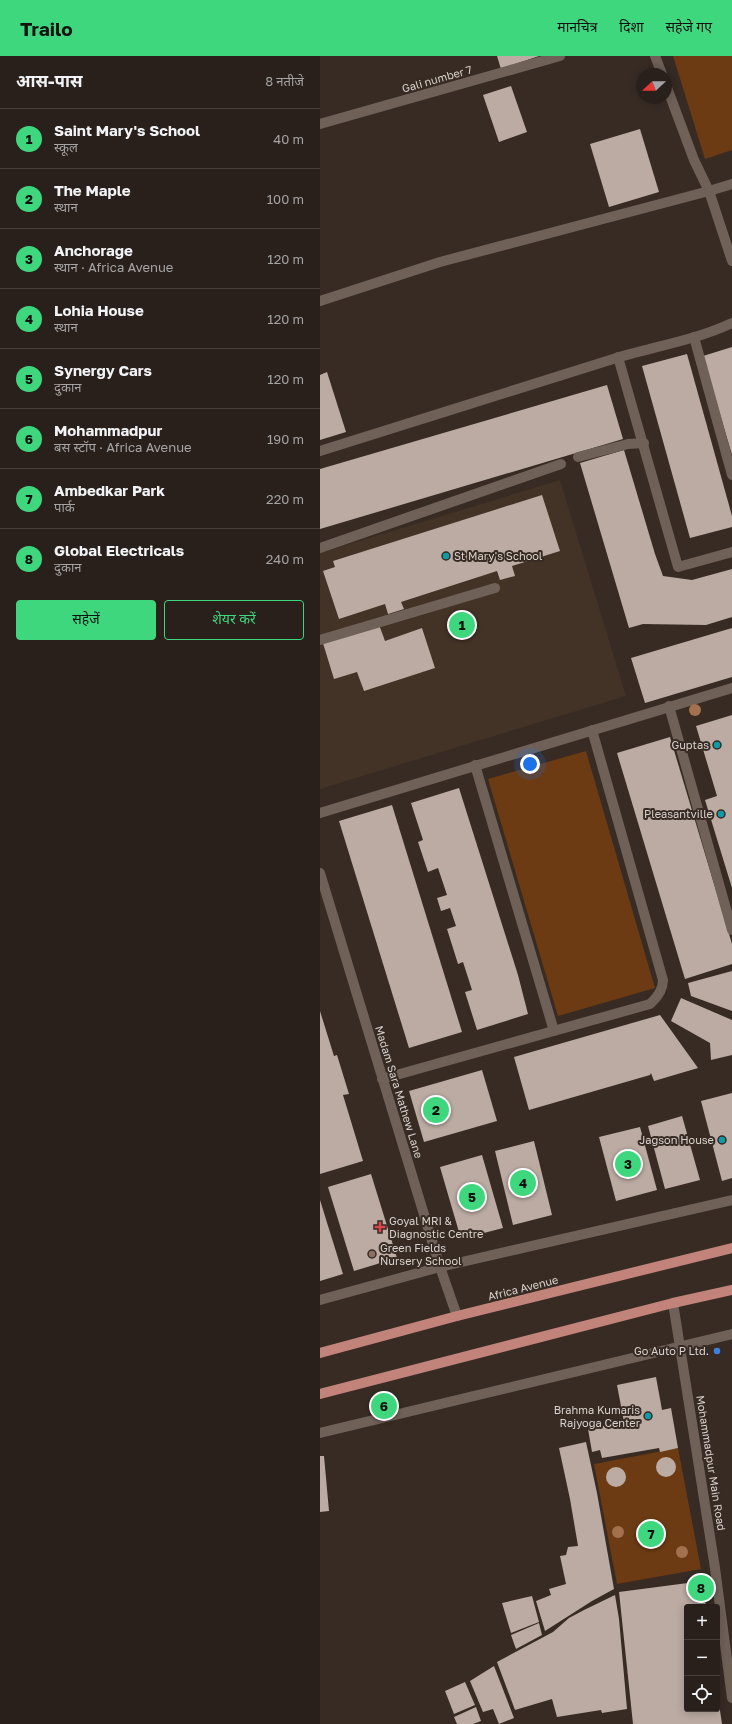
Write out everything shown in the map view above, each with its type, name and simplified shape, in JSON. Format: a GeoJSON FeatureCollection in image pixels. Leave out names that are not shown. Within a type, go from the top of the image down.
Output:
{"type":"FeatureCollection","features":[{"type":"Feature","properties":{"kind":"main road","name":"Africa Avenue"},"geometry":{"type":"LineString","coordinates":[[320,1353],[457,1316],[732,1248]]}},
{"type":"Feature","properties":{"kind":"main road"},"geometry":{"type":"LineString","coordinates":[[320,1394],[673,1303],[732,1290]]}},
{"type":"Feature","properties":{"kind":"street","name":"Gali number 7"},"geometry":{"type":"LineString","coordinates":[[320,124],[560,56]]}},
{"type":"Feature","properties":{"kind":"street"},"geometry":{"type":"LineString","coordinates":[[655,56],[660,68]]}},
{"type":"Feature","properties":{"kind":"street"},"geometry":{"type":"LineString","coordinates":[[672,101],[694,160],[709,191],[732,261]]}},
{"type":"Feature","properties":{"kind":"street"},"geometry":{"type":"LineString","coordinates":[[320,301],[440,262],[732,184]]}},
{"type":"Feature","properties":{"kind":"street"},"geometry":{"type":"LineString","coordinates":[[320,451],[618,357],[694,337],[732,323]]}},
{"type":"Feature","properties":{"kind":"street"},"geometry":{"type":"LineString","coordinates":[[694,337],[732,475]]}},
{"type":"Feature","properties":{"kind":"street"},"geometry":{"type":"LineString","coordinates":[[618,357],[644,443],[678,567],[732,552]]}},
{"type":"Feature","properties":{"kind":"street"},"geometry":{"type":"LineString","coordinates":[[578,457],[628,444],[644,443]]}},
{"type":"Feature","properties":{"kind":"street"},"geometry":{"type":"LineString","coordinates":[[320,548],[561,464]]}},
{"type":"Feature","properties":{"kind":"street"},"geometry":{"type":"LineString","coordinates":[[320,640],[495,588]]}},
{"type":"Feature","properties":{"kind":"street"},"geometry":{"type":"LineString","coordinates":[[320,813],[732,688]]}},
{"type":"Feature","properties":{"kind":"street"},"geometry":{"type":"LineString","coordinates":[[670,706],[732,930]]}},
{"type":"Feature","properties":{"kind":"street"},"geometry":{"type":"LineString","coordinates":[[382,1079],[650,1004],[655,1000],[663,988],[663,980],[592,730]]}},
{"type":"Feature","properties":{"kind":"street"},"geometry":{"type":"LineString","coordinates":[[475,766],[554,1031]]}},
{"type":"Feature","properties":{"kind":"street","name":"Madam Sara Mathew Lane"},"geometry":{"type":"LineString","coordinates":[[320,873],[325,906],[382,1079],[440,1267],[457,1316]]}},
{"type":"Feature","properties":{"kind":"street"},"geometry":{"type":"LineString","coordinates":[[320,1300],[440,1267],[732,1200]]}},
{"type":"Feature","properties":{"kind":"street","name":"Mohammadpur Main Road"},"geometry":{"type":"LineString","coordinates":[[673,1303],[715,1568],[732,1698]]}},
{"type":"Feature","properties":{"kind":"street"},"geometry":{"type":"LineString","coordinates":[[320,1433],[732,1334]]}},
{"type":"Feature","properties":{"kind":"shaded area"},"geometry":{"type":"Polygon","coordinates":[[[673,56],[732,56],[732,150],[705,159],[673,56]]]}},
{"type":"Feature","properties":{"kind":"shaded area"},"geometry":{"type":"Polygon","coordinates":[[[560,480],[626,696],[320,789],[320,553],[560,480]]]}},
{"type":"Feature","properties":{"kind":"shaded area"},"geometry":{"type":"Polygon","coordinates":[[[586,751],[655,988],[558,1016],[488,779],[586,751]]]}},
{"type":"Feature","properties":{"kind":"shaded area"},"geometry":{"type":"Polygon","coordinates":[[[678,1448],[701,1569],[617,1584],[594,1464],[678,1448]]]}},
{"type":"Feature","properties":{"kind":"building"},"geometry":{"type":"Polygon","coordinates":[[[497,56],[539,56],[501,69],[497,56]]]}},
{"type":"Feature","properties":{"kind":"building"},"geometry":{"type":"Polygon","coordinates":[[[511,86],[527,132],[499,142],[483,95],[511,86]]]}},
{"type":"Feature","properties":{"kind":"building"},"geometry":{"type":"Polygon","coordinates":[[[640,129],[659,192],[609,207],[590,144],[640,129]]]}},
{"type":"Feature","properties":{"kind":"building"},"geometry":{"type":"Polygon","coordinates":[[[732,347],[732,455],[703,356],[732,347]]]}},
{"type":"Feature","properties":{"kind":"building"},"geometry":{"type":"Polygon","coordinates":[[[687,354],[732,516],[732,527],[690,538],[642,366],[687,354]]]}},
{"type":"Feature","properties":{"kind":"building"},"geometry":{"type":"Polygon","coordinates":[[[327,372],[346,432],[320,440],[320,375],[327,372]]]}},
{"type":"Feature","properties":{"kind":"building"},"geometry":{"type":"Polygon","coordinates":[[[607,385],[623,439],[320,529],[320,469],[607,385]]]}},
{"type":"Feature","properties":{"kind":"building"},"geometry":{"type":"Polygon","coordinates":[[[624,450],[663,576],[692,580],[732,569],[732,617],[706,625],[643,624],[629,628],[580,463],[624,450]]]}},
{"type":"Feature","properties":{"kind":"building","name":"St Mary's School"},"geometry":{"type":"Polygon","coordinates":[[[542,495],[560,551],[512,566],[515,576],[500,580],[497,571],[401,602],[404,609],[388,614],[385,604],[339,619],[323,571],[335,567],[333,561],[542,495]]]}},
{"type":"Feature","properties":{"kind":"building"},"geometry":{"type":"Polygon","coordinates":[[[378,622],[385,641],[422,628],[435,668],[364,691],[357,672],[334,679],[322,640],[378,622]]]}},
{"type":"Feature","properties":{"kind":"building"},"geometry":{"type":"Polygon","coordinates":[[[732,628],[732,677],[645,703],[631,658],[732,628]]]}},
{"type":"Feature","properties":{"kind":"building"},"geometry":{"type":"Polygon","coordinates":[[[732,715],[732,888],[705,800],[717,796],[696,726],[732,715]]]}},
{"type":"Feature","properties":{"kind":"building"},"geometry":{"type":"Polygon","coordinates":[[[670,737],[732,944],[732,964],[685,979],[617,753],[670,737]]]}},
{"type":"Feature","properties":{"kind":"building"},"geometry":{"type":"Polygon","coordinates":[[[459,788],[518,975],[528,1014],[477,1030],[465,992],[472,990],[463,962],[458,964],[447,929],[456,926],[450,908],[441,911],[437,898],[447,895],[438,868],[428,872],[418,842],[423,840],[411,803],[459,788]]]}},
{"type":"Feature","properties":{"kind":"building"},"geometry":{"type":"Polygon","coordinates":[[[392,805],[462,1032],[409,1048],[339,821],[392,805]]]}},
{"type":"Feature","properties":{"kind":"building"},"geometry":{"type":"Polygon","coordinates":[[[732,971],[732,1011],[691,996],[688,983],[732,971]]]}},
{"type":"Feature","properties":{"kind":"building"},"geometry":{"type":"Polygon","coordinates":[[[681,998],[732,1020],[732,1055],[711,1060],[710,1043],[671,1021],[681,998]]]}},
{"type":"Feature","properties":{"kind":"building"},"geometry":{"type":"Polygon","coordinates":[[[320,1011],[334,1056],[337,1055],[349,1094],[343,1095],[363,1161],[320,1174],[320,1011]]]}},
{"type":"Feature","properties":{"kind":"building"},"geometry":{"type":"Polygon","coordinates":[[[660,1015],[698,1068],[654,1081],[651,1073],[650,1075],[529,1110],[514,1057],[660,1015]]]}},
{"type":"Feature","properties":{"kind":"building"},"geometry":{"type":"Polygon","coordinates":[[[482,1070],[497,1121],[424,1142],[409,1091],[482,1070]]]}},
{"type":"Feature","properties":{"kind":"building","name":"Jagson House"},"geometry":{"type":"Polygon","coordinates":[[[732,1093],[732,1178],[722,1181],[701,1101],[732,1093]]]}},
{"type":"Feature","properties":{"kind":"building"},"geometry":{"type":"Polygon","coordinates":[[[682,1116],[700,1180],[665,1189],[648,1126],[682,1116]]]}},
{"type":"Feature","properties":{"kind":"building"},"geometry":{"type":"Polygon","coordinates":[[[640,1127],[657,1190],[616,1201],[599,1137],[640,1127]]]}},
{"type":"Feature","properties":{"kind":"building"},"geometry":{"type":"Polygon","coordinates":[[[534,1141],[552,1215],[513,1225],[495,1151],[534,1141]]]}},
{"type":"Feature","properties":{"kind":"building"},"geometry":{"type":"Polygon","coordinates":[[[482,1155],[503,1228],[461,1239],[440,1167],[482,1155]]]}},
{"type":"Feature","properties":{"kind":"building"},"geometry":{"type":"Polygon","coordinates":[[[371,1174],[397,1258],[354,1271],[328,1187],[371,1174]]]}},
{"type":"Feature","properties":{"kind":"building"},"geometry":{"type":"Polygon","coordinates":[[[320,1200],[343,1274],[320,1281],[320,1200]]]}},
{"type":"Feature","properties":{"kind":"building","name":"Brahma Kumaris Rajyoga Center"},"geometry":{"type":"Polygon","coordinates":[[[656,1377],[662,1410],[671,1408],[678,1448],[660,1452],[659,1448],[602,1458],[600,1450],[592,1452],[588,1429],[624,1422],[617,1385],[656,1377]]]}},
{"type":"Feature","properties":{"kind":"building"},"geometry":{"type":"Polygon","coordinates":[[[586,1442],[597,1493],[614,1589],[545,1631],[536,1601],[551,1595],[549,1589],[566,1584],[560,1556],[566,1555],[568,1547],[578,1546],[559,1448],[586,1442]]]}},
{"type":"Feature","properties":{"kind":"building"},"geometry":{"type":"Polygon","coordinates":[[[320,1456],[324,1456],[329,1511],[320,1512],[320,1456]]]}},
{"type":"Feature","properties":{"kind":"building"},"geometry":{"type":"Polygon","coordinates":[[[662,1457],[670,1457],[676,1463],[676,1471],[670,1477],[662,1477],[656,1471],[656,1463],[662,1457]]]}},
{"type":"Feature","properties":{"kind":"building"},"geometry":{"type":"Polygon","coordinates":[[[612,1467],[620,1467],[626,1473],[626,1481],[620,1487],[612,1487],[606,1481],[606,1473],[612,1467]]]}},
{"type":"Feature","properties":{"kind":"building"},"geometry":{"type":"Polygon","coordinates":[[[703,1581],[706,1604],[684,1604],[684,1712],[720,1712],[720,1710],[722,1724],[633,1724],[619,1592],[703,1581]]]}},
{"type":"Feature","properties":{"kind":"building"},"geometry":{"type":"Polygon","coordinates":[[[615,1595],[619,1619],[627,1709],[602,1713],[601,1710],[557,1717],[552,1699],[515,1710],[497,1662],[553,1632],[569,1618],[615,1595]]]}},
{"type":"Feature","properties":{"kind":"building"},"geometry":{"type":"Polygon","coordinates":[[[532,1596],[539,1622],[511,1633],[502,1603],[532,1596]]]}},
{"type":"Feature","properties":{"kind":"building"},"geometry":{"type":"Polygon","coordinates":[[[539,1623],[542,1635],[516,1649],[511,1635],[539,1623]]]}},
{"type":"Feature","properties":{"kind":"building"},"geometry":{"type":"Polygon","coordinates":[[[494,1666],[514,1718],[499,1724],[493,1709],[483,1712],[470,1681],[494,1666]]]}},
{"type":"Feature","properties":{"kind":"building"},"geometry":{"type":"Polygon","coordinates":[[[465,1682],[475,1705],[454,1714],[445,1691],[465,1682]]]}},
{"type":"Feature","properties":{"kind":"building"},"geometry":{"type":"Polygon","coordinates":[[[476,1707],[481,1721],[473,1724],[457,1724],[454,1717],[476,1707]]]}},
{"type":"Feature","properties":{"kind":"place","name":"St Mary's School"},"geometry":{"type":"Point","coordinates":[446,556]}},
{"type":"Feature","properties":{"kind":"place","name":"Saint Mary's School"},"geometry":{"type":"Point","coordinates":[462,625]}},
{"type":"Feature","properties":{"kind":"place","name":"Guptas"},"geometry":{"type":"Point","coordinates":[717,745]}},
{"type":"Feature","properties":{"kind":"place","name":"Pleasantville"},"geometry":{"type":"Point","coordinates":[721,814]}},
{"type":"Feature","properties":{"kind":"place","name":"The Maple"},"geometry":{"type":"Point","coordinates":[436,1110]}},
{"type":"Feature","properties":{"kind":"place","name":"Jagson House"},"geometry":{"type":"Point","coordinates":[722,1140]}},
{"type":"Feature","properties":{"kind":"place","name":"Anchorage"},"geometry":{"type":"Point","coordinates":[628,1164]}},
{"type":"Feature","properties":{"kind":"place","name":"Lohia House"},"geometry":{"type":"Point","coordinates":[523,1183]}},
{"type":"Feature","properties":{"kind":"place","name":"Synergy Cars"},"geometry":{"type":"Point","coordinates":[472,1197]}},
{"type":"Feature","properties":{"kind":"place","name":"Goyal MRI & Diagnostic Centre"},"geometry":{"type":"Point","coordinates":[380,1227]}},
{"type":"Feature","properties":{"kind":"place","name":"Green Fields Nursery School"},"geometry":{"type":"Point","coordinates":[372,1254]}},
{"type":"Feature","properties":{"kind":"place","name":"Go Auto P Ltd."},"geometry":{"type":"Point","coordinates":[717,1351]}},
{"type":"Feature","properties":{"kind":"place","name":"Mohammadpur"},"geometry":{"type":"Point","coordinates":[384,1406]}},
{"type":"Feature","properties":{"kind":"place","name":"Brahma Kumaris Rajyoga Center"},"geometry":{"type":"Point","coordinates":[648,1416]}},
{"type":"Feature","properties":{"kind":"place","name":"Ambedkar Park"},"geometry":{"type":"Point","coordinates":[651,1534]}},
{"type":"Feature","properties":{"kind":"place","name":"Global Electricals"},"geometry":{"type":"Point","coordinates":[701,1588]}}]}
